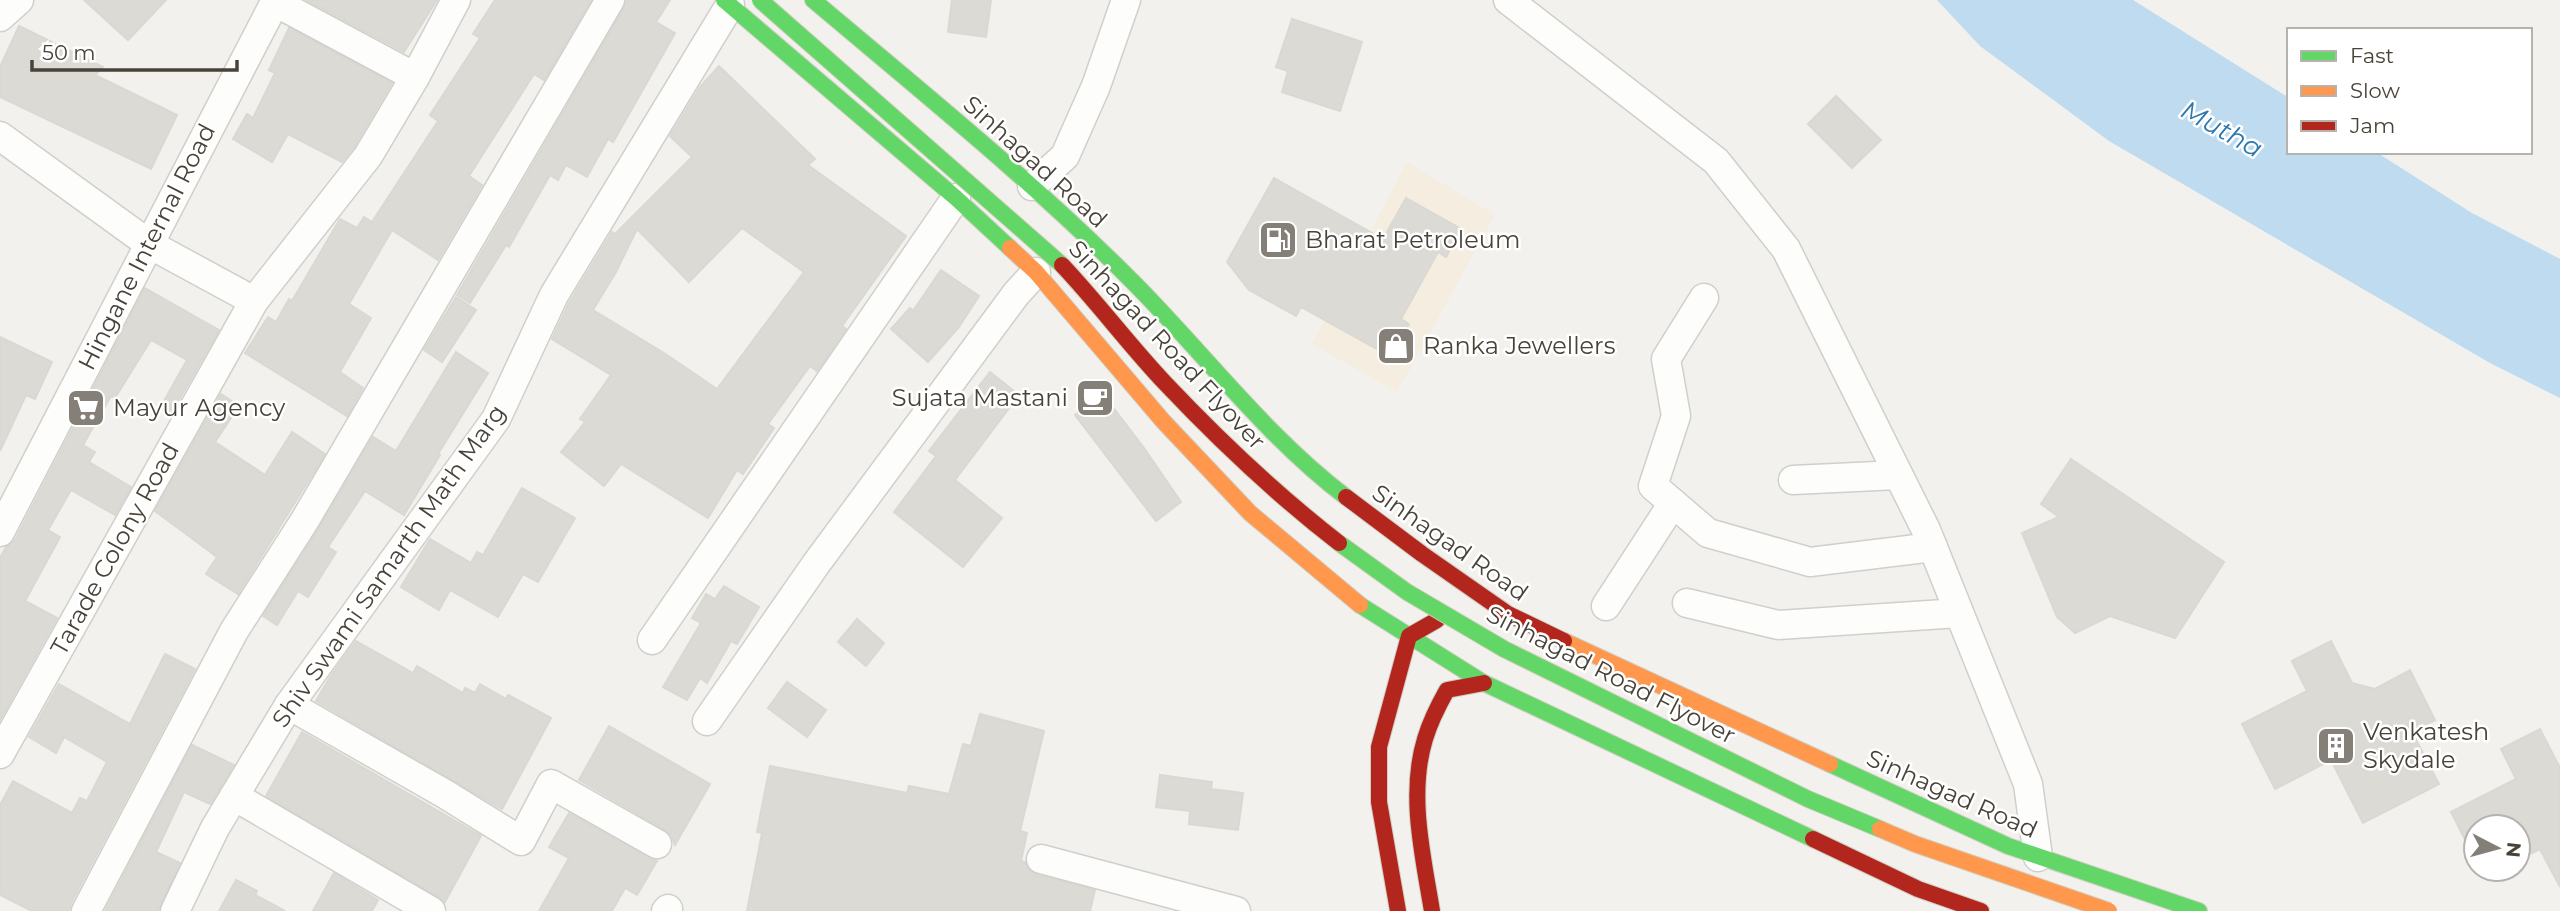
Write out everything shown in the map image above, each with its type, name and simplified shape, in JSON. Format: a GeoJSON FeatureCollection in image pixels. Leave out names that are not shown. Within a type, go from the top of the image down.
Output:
{"type":"FeatureCollection","features":[{"type":"Feature","properties":{"kind":"main road","name":"Sinhagad Road Flyover"},"geometry":{"type":"LineString","coordinates":[[760,0],[1049,252],[1096,299],[1164,382],[1254,470],[1336,541],[1407,592],[1504,649],[1808,799],[1915,844],[2109,911]]}},
{"type":"Feature","properties":{"kind":"main road"},"geometry":{"type":"LineString","coordinates":[[727,2],[956,198],[1036,272],[1163,421],[1250,513],[1363,608],[1484,683],[1918,889],[1981,911]]}},
{"type":"Feature","properties":{"kind":"main road","name":"Sinhagad Road"},"geometry":{"type":"LineString","coordinates":[[808,5],[1032,187],[1136,285],[1266,424],[1320,477],[1508,614],[1970,828],[2038,857],[2199,911]]}},
{"type":"Feature","properties":{"kind":"main road"},"geometry":{"type":"LineString","coordinates":[[808,5],[842,46]]}},
{"type":"Feature","properties":{"kind":"main road","name":"Sinhagad Road Flyover"},"geometry":{"type":"LineString","coordinates":[[1262,446],[1320,477]]}},
{"type":"Feature","properties":{"kind":"main road"},"geometry":{"type":"LineString","coordinates":[[1398,911],[1379,802],[1379,747],[1409,636],[1443,617],[1477,613],[1508,614]]}},
{"type":"Feature","properties":{"kind":"main road"},"geometry":{"type":"LineString","coordinates":[[1432,911],[1418,811],[1421,757],[1432,720],[1447,690],[1484,683]]}},
{"type":"Feature","properties":{"kind":"street"},"geometry":{"type":"LineString","coordinates":[[0,17],[19,0]]}},
{"type":"Feature","properties":{"kind":"street","name":"Tarade Colony Road"},"geometry":{"type":"LineString","coordinates":[[0,754],[254,301],[368,156],[415,77],[456,0]]}},
{"type":"Feature","properties":{"kind":"street"},"geometry":{"type":"LineString","coordinates":[[86,911],[234,631],[305,520],[610,0]]}},
{"type":"Feature","properties":{"kind":"street"},"geometry":{"type":"LineString","coordinates":[[1032,187],[1065,156],[1096,86],[1126,0]]}},
{"type":"Feature","properties":{"kind":"street"},"geometry":{"type":"LineString","coordinates":[[1508,0],[1716,161],[1786,249],[1933,548],[2028,784],[2038,857]]}},
{"type":"Feature","properties":{"kind":"street"},"geometry":{"type":"LineString","coordinates":[[275,1],[415,77]]}},
{"type":"Feature","properties":{"kind":"street","name":"Hingane Internal Road"},"geometry":{"type":"LineString","coordinates":[[0,532],[275,1]]}},
{"type":"Feature","properties":{"kind":"street","name":"Shiv Swami Samarth Math Marg"},"geometry":{"type":"LineString","coordinates":[[175,911],[215,828],[289,705],[496,419],[554,295],[727,2]]}},
{"type":"Feature","properties":{"kind":"street"},"geometry":{"type":"LineString","coordinates":[[0,136],[149,244],[254,301]]}},
{"type":"Feature","properties":{"kind":"street"},"geometry":{"type":"LineString","coordinates":[[652,640],[956,198]]}},
{"type":"Feature","properties":{"kind":"street"},"geometry":{"type":"LineString","coordinates":[[707,721],[817,564],[1016,294],[1036,272]]}},
{"type":"Feature","properties":{"kind":"street"},"geometry":{"type":"LineString","coordinates":[[1704,298],[1666,359],[1676,416],[1653,486],[1708,533],[1810,562],[1933,548]]}},
{"type":"Feature","properties":{"kind":"street"},"geometry":{"type":"LineString","coordinates":[[1793,480],[1898,475]]}},
{"type":"Feature","properties":{"kind":"street"},"geometry":{"type":"LineString","coordinates":[[1606,606],[1673,503]]}},
{"type":"Feature","properties":{"kind":"street"},"geometry":{"type":"LineString","coordinates":[[1687,603],[1778,625],[1959,613]]}},
{"type":"Feature","properties":{"kind":"street"},"geometry":{"type":"LineString","coordinates":[[289,705],[522,841],[551,784],[657,844]]}},
{"type":"Feature","properties":{"kind":"street"},"geometry":{"type":"LineString","coordinates":[[234,796],[383,900],[431,911]]}},
{"type":"Feature","properties":{"kind":"street"},"geometry":{"type":"LineString","coordinates":[[1041,859],[1236,911]]}},
{"type":"Feature","properties":{"kind":"shaded area"},"geometry":{"type":"Polygon","coordinates":[[[1407,162],[1495,215],[1397,392],[1312,344],[1407,162]]]}},
{"type":"Feature","properties":{"kind":"water","name":"Mutha"},"geometry":{"type":"Polygon","coordinates":[[[1937,0],[2133,0],[2287,97],[2287,154],[2379,154],[2472,213],[2560,259],[2560,398],[2490,363],[2109,141],[1980,46],[1937,0]]]}},
{"type":"Feature","properties":{"kind":"building"},"geometry":{"type":"Polygon","coordinates":[[[84,0],[166,0],[128,40],[84,0]]]}},
{"type":"Feature","properties":{"kind":"building"},"geometry":{"type":"Polygon","coordinates":[[[306,0],[437,0],[404,52],[306,0]]]}},
{"type":"Feature","properties":{"kind":"building"},"geometry":{"type":"Polygon","coordinates":[[[495,0],[591,0],[544,80],[534,74],[469,176],[482,185],[438,260],[392,230],[349,304],[371,318],[340,372],[363,388],[347,416],[245,353],[268,317],[276,322],[289,299],[292,301],[340,219],[357,228],[364,217],[372,222],[438,121],[430,115],[480,38],[473,34],[495,0]]]}},
{"type":"Feature","properties":{"kind":"building"},"geometry":{"type":"Polygon","coordinates":[[[627,0],[670,0],[656,22],[675,33],[613,142],[608,139],[587,177],[566,165],[558,180],[550,175],[509,247],[506,245],[470,303],[457,295],[627,0]]]}},
{"type":"Feature","properties":{"kind":"building"},"geometry":{"type":"Polygon","coordinates":[[[952,0],[991,0],[986,37],[948,32],[952,0]]]}},
{"type":"Feature","properties":{"kind":"building"},"geometry":{"type":"Polygon","coordinates":[[[1292,19],[1362,42],[1340,111],[1282,92],[1288,71],[1276,67],[1292,19]]]}},
{"type":"Feature","properties":{"kind":"building"},"geometry":{"type":"Polygon","coordinates":[[[19,26],[103,67],[95,75],[177,115],[151,169],[0,97],[0,67],[19,26]]]}},
{"type":"Feature","properties":{"kind":"building"},"geometry":{"type":"Polygon","coordinates":[[[289,28],[392,83],[354,147],[342,162],[288,134],[272,162],[233,139],[247,114],[253,118],[275,73],[269,70],[289,28]]]}},
{"type":"Feature","properties":{"kind":"building"},"geometry":{"type":"Polygon","coordinates":[[[719,66],[815,159],[808,165],[906,236],[842,326],[846,329],[817,371],[810,366],[768,424],[774,428],[743,474],[737,470],[708,518],[621,464],[604,486],[561,452],[585,422],[580,419],[611,375],[552,339],[569,303],[612,232],[615,234],[692,157],[670,136],[700,87],[719,66]],[[742,228],[689,282],[637,229],[593,310],[717,389],[804,272],[742,228]]]}},
{"type":"Feature","properties":{"kind":"building"},"geometry":{"type":"Polygon","coordinates":[[[1836,96],[1881,140],[1852,168],[1808,124],[1836,96]]]}},
{"type":"Feature","properties":{"kind":"building"},"geometry":{"type":"Polygon","coordinates":[[[1274,178],[1383,239],[1406,198],[1461,229],[1446,257],[1438,252],[1401,319],[1409,324],[1391,357],[1301,307],[1296,316],[1249,290],[1227,262],[1274,178]]]}},
{"type":"Feature","properties":{"kind":"building"},"geometry":{"type":"Polygon","coordinates":[[[941,270],[979,296],[959,327],[928,362],[891,329],[910,308],[913,311],[941,270]]]}},
{"type":"Feature","properties":{"kind":"building"},"geometry":{"type":"Polygon","coordinates":[[[145,288],[219,330],[171,414],[160,408],[187,360],[151,340],[115,398],[111,396],[83,445],[95,452],[89,462],[131,487],[115,515],[71,490],[48,530],[60,537],[25,601],[57,618],[0,720],[0,558],[6,547],[15,540],[145,288]]]}},
{"type":"Feature","properties":{"kind":"building"},"geometry":{"type":"Polygon","coordinates":[[[456,297],[476,310],[442,362],[424,350],[456,297]]]}},
{"type":"Feature","properties":{"kind":"building"},"geometry":{"type":"Polygon","coordinates":[[[0,337],[52,362],[35,399],[26,395],[0,451],[0,337]]]}},
{"type":"Feature","properties":{"kind":"building"},"geometry":{"type":"Polygon","coordinates":[[[456,352],[488,373],[404,515],[365,491],[328,547],[336,552],[308,597],[298,591],[277,625],[263,616],[373,437],[396,451],[456,352]]]}},
{"type":"Feature","properties":{"kind":"building"},"geometry":{"type":"Polygon","coordinates":[[[990,372],[1019,395],[955,480],[1002,518],[963,567],[894,512],[936,456],[929,451],[990,372]]]}},
{"type":"Feature","properties":{"kind":"building"},"geometry":{"type":"Polygon","coordinates":[[[221,394],[239,406],[215,442],[265,475],[292,432],[325,454],[238,594],[206,574],[217,557],[155,511],[221,394]]]}},
{"type":"Feature","properties":{"kind":"building"},"geometry":{"type":"Polygon","coordinates":[[[1103,394],[1181,502],[1156,521],[1075,415],[1103,394]]]}},
{"type":"Feature","properties":{"kind":"building"},"geometry":{"type":"Polygon","coordinates":[[[2071,459],[2224,562],[2175,638],[2110,616],[2075,633],[2057,617],[2022,533],[2059,517],[2041,504],[2071,459]]]}},
{"type":"Feature","properties":{"kind":"building"},"geometry":{"type":"Polygon","coordinates":[[[522,488],[575,518],[538,582],[523,574],[498,617],[450,590],[439,610],[401,587],[430,539],[471,563],[477,552],[483,555],[522,488]]]}},
{"type":"Feature","properties":{"kind":"building"},"geometry":{"type":"Polygon","coordinates":[[[724,586],[759,607],[737,644],[731,641],[707,683],[700,678],[687,700],[663,687],[701,623],[692,618],[706,594],[715,599],[724,586]]]}},
{"type":"Feature","properties":{"kind":"building"},"geometry":{"type":"Polygon","coordinates":[[[857,619],[884,643],[866,666],[838,642],[857,619]]]}},
{"type":"Feature","properties":{"kind":"building"},"geometry":{"type":"Polygon","coordinates":[[[356,641],[413,673],[417,666],[463,693],[465,688],[475,693],[480,684],[506,699],[508,695],[551,718],[502,809],[316,701],[356,641]]]}},
{"type":"Feature","properties":{"kind":"building","name":"Venkatesh Skydale"},"geometry":{"type":"Polygon","coordinates":[[[2331,641],[2352,683],[2375,689],[2410,670],[2435,720],[2412,732],[2439,784],[2363,823],[2331,760],[2275,789],[2242,724],[2307,691],[2292,661],[2331,641]]]}},
{"type":"Feature","properties":{"kind":"building"},"geometry":{"type":"Polygon","coordinates":[[[165,654],[195,669],[69,911],[32,911],[0,895],[0,805],[13,781],[72,813],[80,798],[87,801],[107,762],[64,737],[56,753],[29,737],[59,684],[130,724],[165,654]]]}},
{"type":"Feature","properties":{"kind":"building"},"geometry":{"type":"Polygon","coordinates":[[[787,682],[826,710],[807,737],[768,708],[787,682]]]}},
{"type":"Feature","properties":{"kind":"building"},"geometry":{"type":"Polygon","coordinates":[[[980,714],[1044,731],[1020,831],[1027,833],[1021,861],[1037,875],[1095,890],[1090,911],[747,911],[762,833],[757,832],[770,766],[907,793],[909,786],[949,794],[963,744],[971,746],[980,714]]]}},
{"type":"Feature","properties":{"kind":"building"},"geometry":{"type":"Polygon","coordinates":[[[609,726],[710,784],[675,845],[671,835],[665,830],[579,780],[609,726]]]}},
{"type":"Feature","properties":{"kind":"building","name":"Venkatesh Skydale"},"geometry":{"type":"Polygon","coordinates":[[[2540,729],[2560,768],[2560,887],[2540,849],[2532,853],[2532,813],[2462,813],[2462,834],[2451,812],[2516,779],[2501,749],[2540,729]]]}},
{"type":"Feature","properties":{"kind":"building"},"geometry":{"type":"Polygon","coordinates":[[[302,732],[481,836],[445,902],[266,796],[302,732]]]}},
{"type":"Feature","properties":{"kind":"building"},"geometry":{"type":"Polygon","coordinates":[[[192,745],[234,765],[210,804],[184,792],[156,852],[180,863],[158,911],[105,911],[192,745]]]}},
{"type":"Feature","properties":{"kind":"building"},"geometry":{"type":"Polygon","coordinates":[[[1160,775],[1212,782],[1211,789],[1243,793],[1238,830],[1189,824],[1190,811],[1156,807],[1160,775]]]}},
{"type":"Feature","properties":{"kind":"building"},"geometry":{"type":"Polygon","coordinates":[[[569,813],[657,861],[637,895],[625,888],[612,911],[539,911],[569,858],[549,847],[569,813]]]}},
{"type":"Feature","properties":{"kind":"building"},"geometry":{"type":"Polygon","coordinates":[[[334,873],[378,900],[372,911],[313,911],[334,873]]]}},
{"type":"Feature","properties":{"kind":"building"},"geometry":{"type":"Polygon","coordinates":[[[236,880],[257,891],[255,895],[285,911],[219,911],[236,880]]]}},
{"type":"Feature","properties":{"kind":"traffic: fast"},"geometry":{"type":"LineString","coordinates":[[724,0],[956,198],[1010,248]]}},
{"type":"Feature","properties":{"kind":"traffic: fast"},"geometry":{"type":"LineString","coordinates":[[760,0],[1062,265]]}},
{"type":"Feature","properties":{"kind":"traffic: fast"},"geometry":{"type":"LineString","coordinates":[[813,0],[978,139],[1098,247],[1263,422],[1317,474],[1346,497]]}},
{"type":"Feature","properties":{"kind":"traffic: fast"},"geometry":{"type":"LineString","coordinates":[[1339,543],[1407,592],[1504,649],[1808,799],[1880,829]]}},
{"type":"Feature","properties":{"kind":"traffic: fast"},"geometry":{"type":"LineString","coordinates":[[1360,605],[1484,683],[1813,839]]}},
{"type":"Feature","properties":{"kind":"traffic: fast"},"geometry":{"type":"LineString","coordinates":[[1830,764],[2008,846],[2199,911]]}},
{"type":"Feature","properties":{"kind":"traffic: slow"},"geometry":{"type":"LineString","coordinates":[[1010,248],[1036,272],[1163,421],[1250,513],[1360,605]]}},
{"type":"Feature","properties":{"kind":"traffic: slow"},"geometry":{"type":"LineString","coordinates":[[1564,641],[1830,764]]}},
{"type":"Feature","properties":{"kind":"traffic: slow"},"geometry":{"type":"LineString","coordinates":[[1880,829],[1915,844],[2109,911]]}},
{"type":"Feature","properties":{"kind":"traffic: jam"},"geometry":{"type":"LineString","coordinates":[[1062,265],[1152,369],[1206,425],[1271,486],[1339,543]]}},
{"type":"Feature","properties":{"kind":"traffic: jam"},"geometry":{"type":"LineString","coordinates":[[1346,497],[1508,614],[1564,641]]}},
{"type":"Feature","properties":{"kind":"traffic: jam"},"geometry":{"type":"LineString","coordinates":[[1398,911],[1379,802],[1379,747],[1409,636],[1437,620]]}},
{"type":"Feature","properties":{"kind":"traffic: jam"},"geometry":{"type":"LineString","coordinates":[[1432,911],[1417,803],[1420,760],[1429,726],[1447,690],[1484,683]]}},
{"type":"Feature","properties":{"kind":"traffic: jam"},"geometry":{"type":"LineString","coordinates":[[1813,839],[1918,889],[1981,911]]}},
{"type":"Feature","properties":{"kind":"place","name":"Bharat Petroleum"},"geometry":{"type":"Point","coordinates":[1278,240]}},
{"type":"Feature","properties":{"kind":"place","name":"Ranka Jewellers"},"geometry":{"type":"Point","coordinates":[1396,346]}},
{"type":"Feature","properties":{"kind":"place","name":"Sujata Mastani"},"geometry":{"type":"Point","coordinates":[1095,398]}},
{"type":"Feature","properties":{"kind":"place","name":"Mayur Agency"},"geometry":{"type":"Point","coordinates":[86,408]}},
{"type":"Feature","properties":{"kind":"place","name":"Venkatesh Skydale"},"geometry":{"type":"Point","coordinates":[2336,746]}}]}
